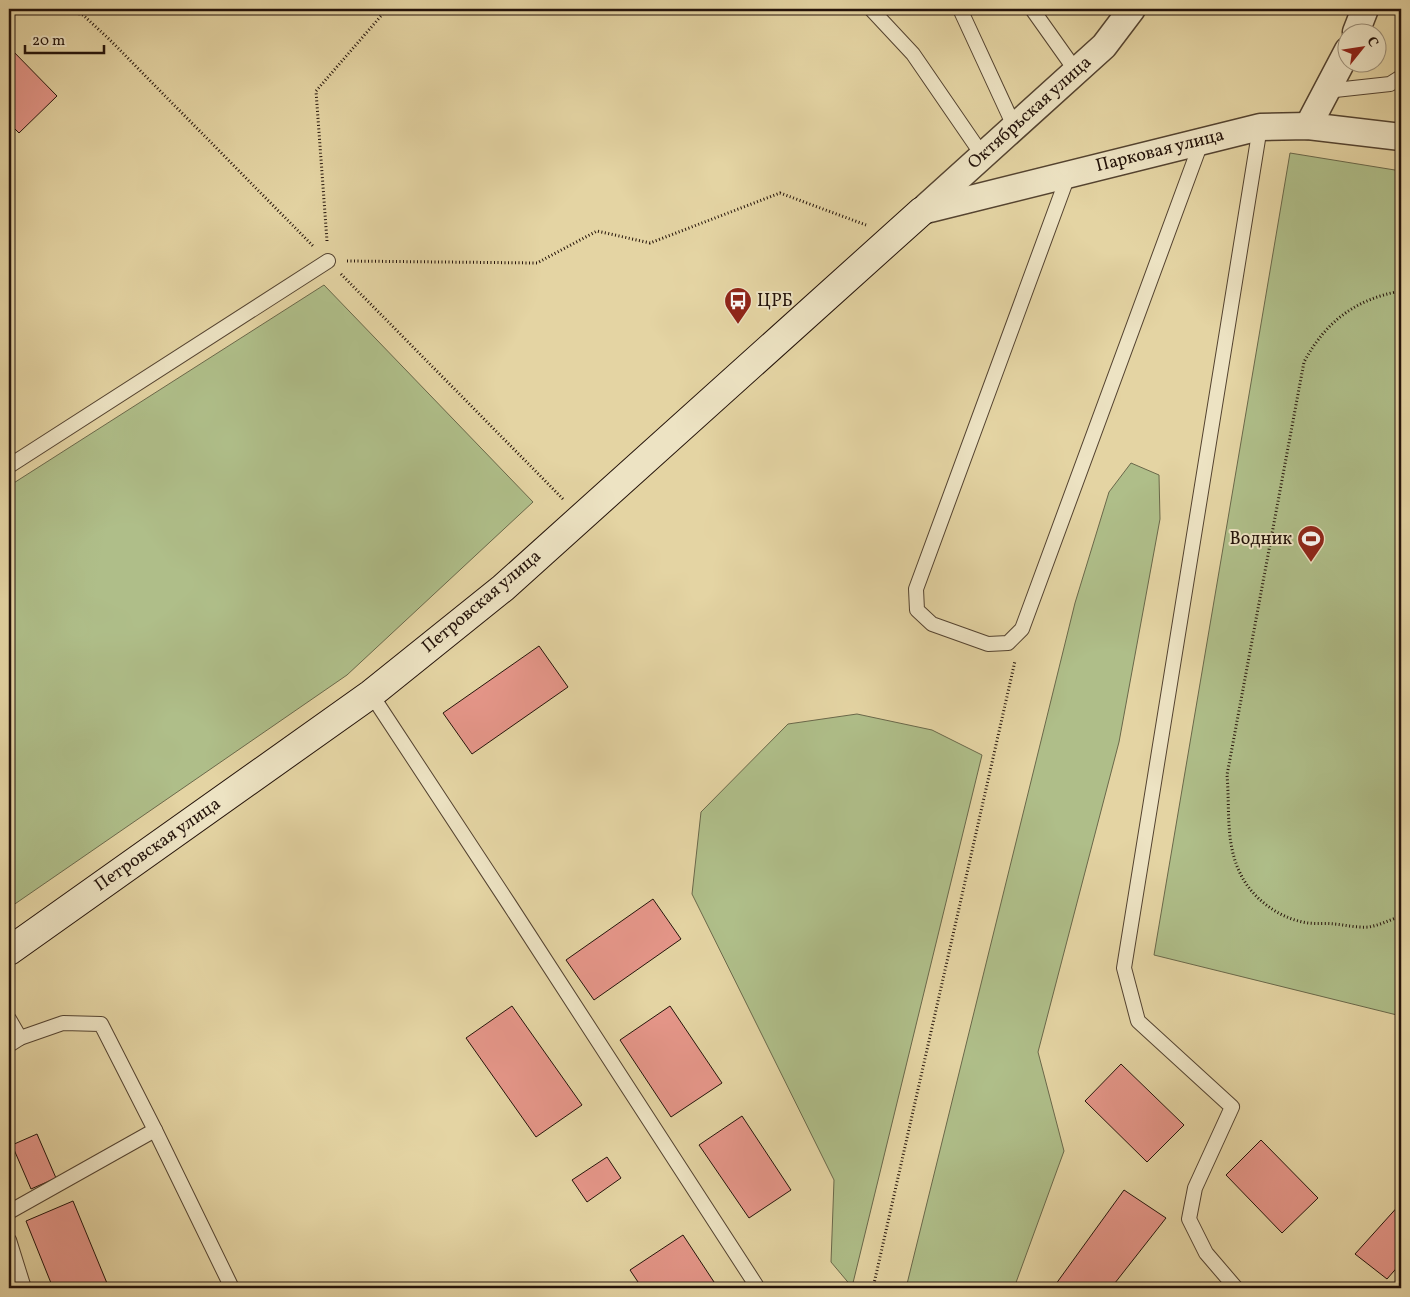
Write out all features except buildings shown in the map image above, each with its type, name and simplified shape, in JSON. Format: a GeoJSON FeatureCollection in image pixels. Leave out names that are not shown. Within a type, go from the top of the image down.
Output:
{"type":"FeatureCollection","features":[{"type":"Feature","properties":{"kind":"street","name":"Октябрьская улица"},"geometry":{"type":"LineString","coordinates":[[922,211],[1104,46],[1132,9]]}},
{"type":"Feature","properties":{"kind":"street"},"geometry":{"type":"LineString","coordinates":[[1360,22],[1365,9]]}},
{"type":"Feature","properties":{"kind":"street"},"geometry":{"type":"LineString","coordinates":[[1308,126],[1338,69]]}},
{"type":"Feature","properties":{"kind":"street","name":"Парковая улица"},"geometry":{"type":"LineString","coordinates":[[922,211],[1260,127],[1308,126],[1401,137]]}},
{"type":"Feature","properties":{"kind":"street","name":"Петровская улица"},"geometry":{"type":"LineString","coordinates":[[9,951],[371,694],[503,588],[922,211]]}},
{"type":"Feature","properties":{"kind":"lane"},"geometry":{"type":"LineString","coordinates":[[871,9],[913,54],[984,156]]}},
{"type":"Feature","properties":{"kind":"lane"},"geometry":{"type":"LineString","coordinates":[[960,9],[1014,126]]}},
{"type":"Feature","properties":{"kind":"lane"},"geometry":{"type":"LineString","coordinates":[[1032,9],[1076,71]]}},
{"type":"Feature","properties":{"kind":"lane"},"geometry":{"type":"LineString","coordinates":[[1326,92],[1390,84],[1401,77]]}},
{"type":"Feature","properties":{"kind":"lane"},"geometry":{"type":"LineString","coordinates":[[1236,1288],[1206,1253],[1189,1219],[1195,1188],[1232,1107],[1138,1021],[1124,968],[1260,127]]}},
{"type":"Feature","properties":{"kind":"lane"},"geometry":{"type":"LineString","coordinates":[[1070,173],[916,589],[917,610],[932,624],[988,644],[1008,643],[1022,628],[1202,140]]}},
{"type":"Feature","properties":{"kind":"lane"},"geometry":{"type":"LineString","coordinates":[[9,466],[328,261]]}},
{"type":"Feature","properties":{"kind":"lane"},"geometry":{"type":"LineString","coordinates":[[371,694],[756,1285]]}},
{"type":"Feature","properties":{"kind":"lane"},"geometry":{"type":"LineString","coordinates":[[9,1019],[14,1041],[63,1023],[101,1024],[232,1288]]}},
{"type":"Feature","properties":{"kind":"lane"},"geometry":{"type":"LineString","coordinates":[[9,1212],[155,1130]]}},
{"type":"Feature","properties":{"kind":"lane"},"geometry":{"type":"LineString","coordinates":[[9,1240],[24,1288]]}},
{"type":"Feature","properties":{"kind":"path"},"geometry":{"type":"LineString","coordinates":[[387,9],[316,91],[328,261],[536,263],[597,231],[650,243],[780,193],[871,226]]}},
{"type":"Feature","properties":{"kind":"path"},"geometry":{"type":"LineString","coordinates":[[1401,291],[1372,298],[1340,316],[1319,338],[1304,362],[1227,775],[1228,828],[1236,862],[1240,873],[1260,900],[1291,920],[1321,925],[1332,923],[1366,927],[1382,924],[1401,916]]}},
{"type":"Feature","properties":{"kind":"path"},"geometry":{"type":"LineString","coordinates":[[873,1288],[1022,628]]}},
{"type":"Feature","properties":{"kind":"green space","name":"Водник"},"geometry":{"type":"Polygon","coordinates":[[[1290,153],[1401,171],[1401,1016],[1154,955],[1290,153]]]}},
{"type":"Feature","properties":{"kind":"green space"},"geometry":{"type":"Polygon","coordinates":[[[324,285],[533,502],[347,675],[9,908],[9,486],[324,285]]]}},
{"type":"Feature","properties":{"kind":"green space"},"geometry":{"type":"Polygon","coordinates":[[[1131,463],[1159,475],[1160,519],[1119,742],[1038,1052],[1064,1151],[1014,1288],[906,1288],[1075,603],[1109,492],[1131,463]]]}},
{"type":"Feature","properties":{"kind":"green space"},"geometry":{"type":"Polygon","coordinates":[[[857,714],[932,730],[982,755],[852,1287],[831,1262],[834,1180],[692,894],[701,812],[788,724],[857,714]]]}},
{"type":"Feature","properties":{"kind":"place","name":"ЦРБ"},"geometry":{"type":"Point","coordinates":[738,325]}},
{"type":"Feature","properties":{"kind":"place","name":"Водник"},"geometry":{"type":"Point","coordinates":[1311,563]}}]}
